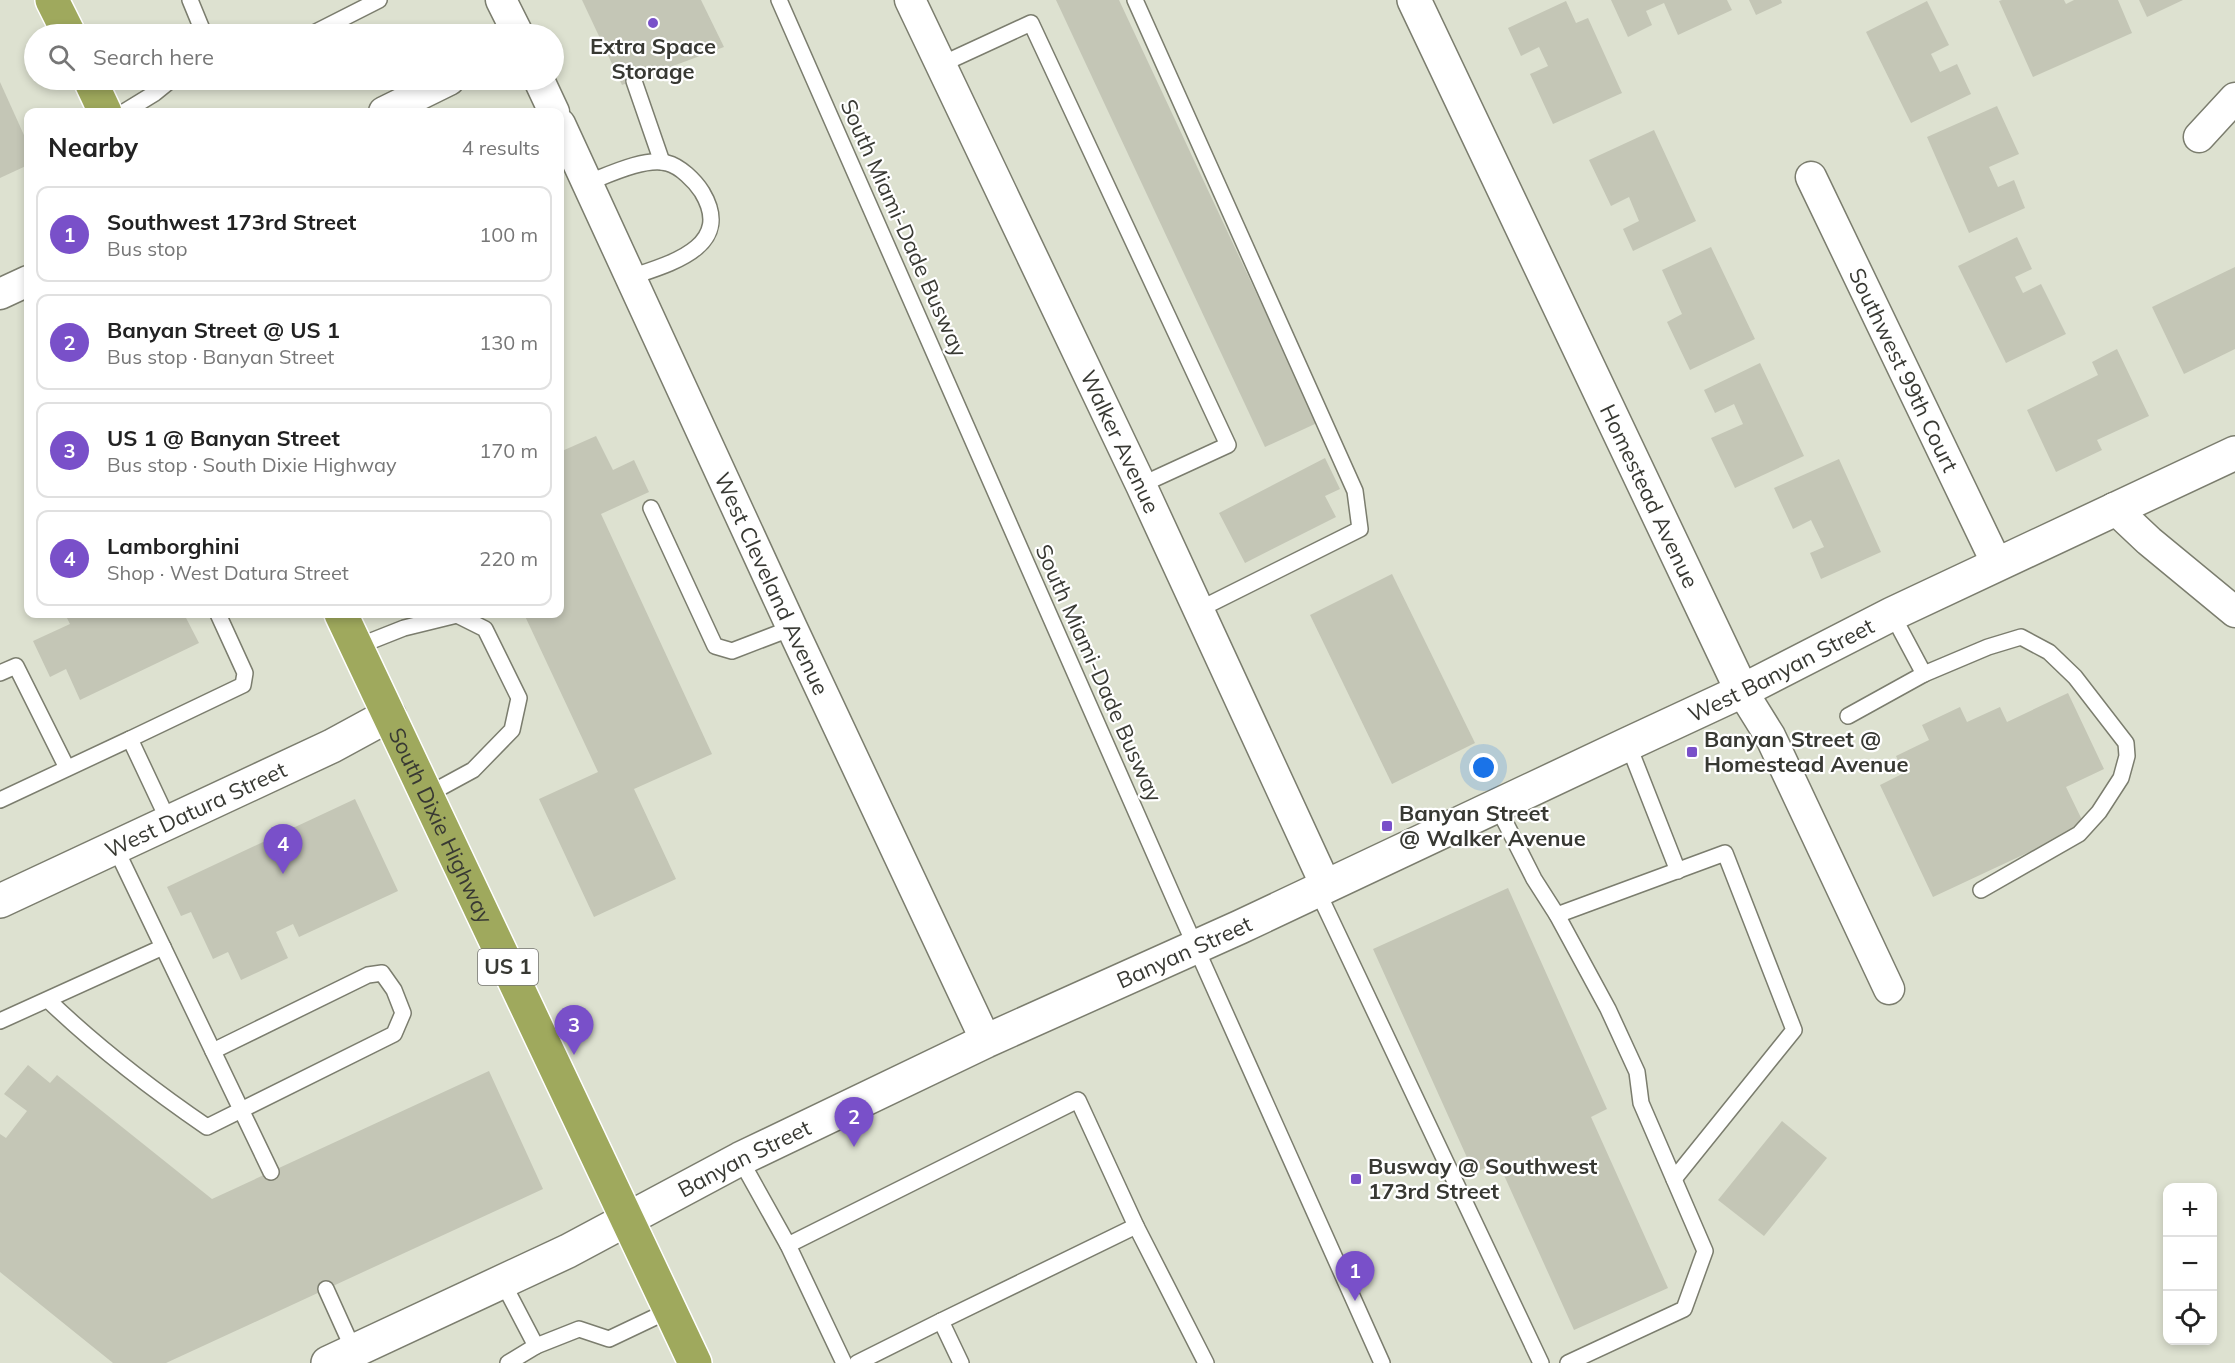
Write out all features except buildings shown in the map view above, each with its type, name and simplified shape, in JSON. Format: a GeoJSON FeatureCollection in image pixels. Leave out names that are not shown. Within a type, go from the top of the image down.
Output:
{"type":"FeatureCollection","features":[{"type":"Feature","properties":{"kind":"highway"},"geometry":{"type":"LineString","coordinates":[[52,0],[64,24]]}},
{"type":"Feature","properties":{"kind":"highway"},"geometry":{"type":"LineString","coordinates":[[95,90],[103,108]]}},
{"type":"Feature","properties":{"kind":"highway","name":"South Dixie Highway"},"geometry":{"type":"LineString","coordinates":[[343,618],[694,1363]]}},
{"type":"Feature","properties":{"kind":"street"},"geometry":{"type":"LineString","coordinates":[[501,0],[513,24]]}},
{"type":"Feature","properties":{"kind":"street","name":"Walker Avenue"},"geometry":{"type":"LineString","coordinates":[[910,0],[1141,485],[1322,888]]}},
{"type":"Feature","properties":{"kind":"street","name":"Homestead Avenue"},"geometry":{"type":"LineString","coordinates":[[1414,0],[1742,691],[1770,736],[1889,989]]}},
{"type":"Feature","properties":{"kind":"street"},"geometry":{"type":"LineString","coordinates":[[392,108],[429,90]]}},
{"type":"Feature","properties":{"kind":"street"},"geometry":{"type":"LineString","coordinates":[[544,90],[552,108]]}},
{"type":"Feature","properties":{"kind":"street"},"geometry":{"type":"LineString","coordinates":[[2199,137],[2235,98]]}},
{"type":"Feature","properties":{"kind":"street","name":"West Cleveland Avenue"},"geometry":{"type":"LineString","coordinates":[[564,132],[792,628],[986,1041]]}},
{"type":"Feature","properties":{"kind":"street","name":"Southwest 99th Court"},"geometry":{"type":"LineString","coordinates":[[1811,177],[1997,564]]}},
{"type":"Feature","properties":{"kind":"street"},"geometry":{"type":"LineString","coordinates":[[0,294],[24,283]]}},
{"type":"Feature","properties":{"kind":"street","name":"West Banyan Street"},"geometry":{"type":"LineString","coordinates":[[1322,888],[1742,691],[1892,614],[2235,453]]}},
{"type":"Feature","properties":{"kind":"street"},"geometry":{"type":"LineString","coordinates":[[2114,508],[2149,541],[2235,612]]}},
{"type":"Feature","properties":{"kind":"street","name":"West Datura Street"},"geometry":{"type":"LineString","coordinates":[[0,902],[332,746],[389,715]]}},
{"type":"Feature","properties":{"kind":"street","name":"Banyan Street"},"geometry":{"type":"LineString","coordinates":[[341,1357],[568,1251],[740,1159],[986,1041],[1322,888]]}},
{"type":"Feature","properties":{"kind":"lane"},"geometry":{"type":"LineString","coordinates":[[190,0],[200,24]]}},
{"type":"Feature","properties":{"kind":"lane"},"geometry":{"type":"LineString","coordinates":[[332,24],[379,0]]}},
{"type":"Feature","properties":{"kind":"lane","name":"South Miami-Dade Busway"},"geometry":{"type":"LineString","coordinates":[[779,0],[1382,1363]]}},
{"type":"Feature","properties":{"kind":"lane"},"geometry":{"type":"LineString","coordinates":[[1135,0],[1355,491],[1360,529],[1198,610]]}},
{"type":"Feature","properties":{"kind":"lane"},"geometry":{"type":"LineString","coordinates":[[940,65],[1031,23],[1228,446],[1141,485]]}},
{"type":"Feature","properties":{"kind":"lane"},"geometry":{"type":"LineString","coordinates":[[634,81],[662,162]]}},
{"type":"Feature","properties":{"kind":"lane"},"geometry":{"type":"LineString","coordinates":[[131,108],[159,90]]}},
{"type":"Feature","properties":{"kind":"lane"},"geometry":{"type":"LineString","coordinates":[[587,183],[648,162],[662,162],[668,163],[688,176],[705,198],[711,216],[708,234],[698,249],[681,260],[631,277]]}},
{"type":"Feature","properties":{"kind":"lane"},"geometry":{"type":"LineString","coordinates":[[651,508],[714,646],[732,651],[792,628]]}},
{"type":"Feature","properties":{"kind":"lane"},"geometry":{"type":"LineString","coordinates":[[1892,614],[1924,674]]}},
{"type":"Feature","properties":{"kind":"lane"},"geometry":{"type":"LineString","coordinates":[[0,800],[243,685],[245,673],[220,618]]}},
{"type":"Feature","properties":{"kind":"lane"},"geometry":{"type":"LineString","coordinates":[[356,647],[404,628],[446,618]]}},
{"type":"Feature","properties":{"kind":"lane"},"geometry":{"type":"LineString","coordinates":[[427,795],[473,770],[512,730],[519,698],[485,629],[464,618]]}},
{"type":"Feature","properties":{"kind":"lane"},"geometry":{"type":"LineString","coordinates":[[1848,716],[1924,674],[1988,647],[2021,637],[2049,652],[2075,677],[2126,742],[2127,756],[2121,778],[2099,812],[2079,834],[1981,890]]}},
{"type":"Feature","properties":{"kind":"lane"},"geometry":{"type":"LineString","coordinates":[[0,674],[16,666],[67,768]]}},
{"type":"Feature","properties":{"kind":"lane"},"geometry":{"type":"LineString","coordinates":[[130,739],[169,822]]}},
{"type":"Feature","properties":{"kind":"lane"},"geometry":{"type":"LineString","coordinates":[[1628,744],[1678,871]]}},
{"type":"Feature","properties":{"kind":"lane"},"geometry":{"type":"LineString","coordinates":[[1497,806],[1534,879],[1557,915],[1608,1009],[1637,1072],[1641,1103],[1705,1251],[1684,1309],[1568,1363]]}},
{"type":"Feature","properties":{"kind":"lane"},"geometry":{"type":"LineString","coordinates":[[115,847],[271,1172]]}},
{"type":"Feature","properties":{"kind":"lane"},"geometry":{"type":"LineString","coordinates":[[1557,915],[1725,853],[1794,1030],[1674,1179]]}},
{"type":"Feature","properties":{"kind":"lane"},"geometry":{"type":"LineString","coordinates":[[1322,888],[1541,1363]]}},
{"type":"Feature","properties":{"kind":"lane"},"geometry":{"type":"LineString","coordinates":[[0,1021],[163,947]]}},
{"type":"Feature","properties":{"kind":"lane"},"geometry":{"type":"LineString","coordinates":[[48,999],[87,1038],[161,1096],[207,1127],[394,1034],[404,1013],[394,990],[382,973],[368,975],[213,1051]]}},
{"type":"Feature","properties":{"kind":"lane"},"geometry":{"type":"LineString","coordinates":[[788,1245],[1078,1100],[1136,1226],[1206,1363]]}},
{"type":"Feature","properties":{"kind":"lane"},"geometry":{"type":"LineString","coordinates":[[740,1159],[788,1245],[844,1363]]}},
{"type":"Feature","properties":{"kind":"lane"},"geometry":{"type":"LineString","coordinates":[[857,1363],[1136,1226]]}},
{"type":"Feature","properties":{"kind":"lane"},"geometry":{"type":"LineString","coordinates":[[502,1281],[536,1346]]}},
{"type":"Feature","properties":{"kind":"lane"},"geometry":{"type":"LineString","coordinates":[[326,1289],[341,1357]]}},
{"type":"Feature","properties":{"kind":"lane"},"geometry":{"type":"LineString","coordinates":[[508,1363],[536,1346],[579,1329],[609,1339],[670,1310]]}},
{"type":"Feature","properties":{"kind":"lane"},"geometry":{"type":"LineString","coordinates":[[941,1321],[961,1363]]}},
{"type":"Feature","properties":{"kind":"place","name":"Extra Space Storage"},"geometry":{"type":"Point","coordinates":[653,23]}},
{"type":"Feature","properties":{"kind":"place","name":"Banyan Street @ Homestead Avenue"},"geometry":{"type":"Point","coordinates":[1692,752]}},
{"type":"Feature","properties":{"kind":"place","name":"Banyan Street @ Walker Avenue"},"geometry":{"type":"Point","coordinates":[1387,826]}},
{"type":"Feature","properties":{"kind":"place","name":"Lamborghini"},"geometry":{"type":"Point","coordinates":[283,874]}},
{"type":"Feature","properties":{"kind":"place","name":"US 1 @ Banyan Street"},"geometry":{"type":"Point","coordinates":[574,1055]}},
{"type":"Feature","properties":{"kind":"place","name":"Banyan Street @ US 1"},"geometry":{"type":"Point","coordinates":[854,1147]}},
{"type":"Feature","properties":{"kind":"place","name":"Busway @ Southwest 173rd Street"},"geometry":{"type":"Point","coordinates":[1356,1179]}},
{"type":"Feature","properties":{"kind":"place","name":"Southwest 173rd Street"},"geometry":{"type":"Point","coordinates":[1355,1301]}}]}
